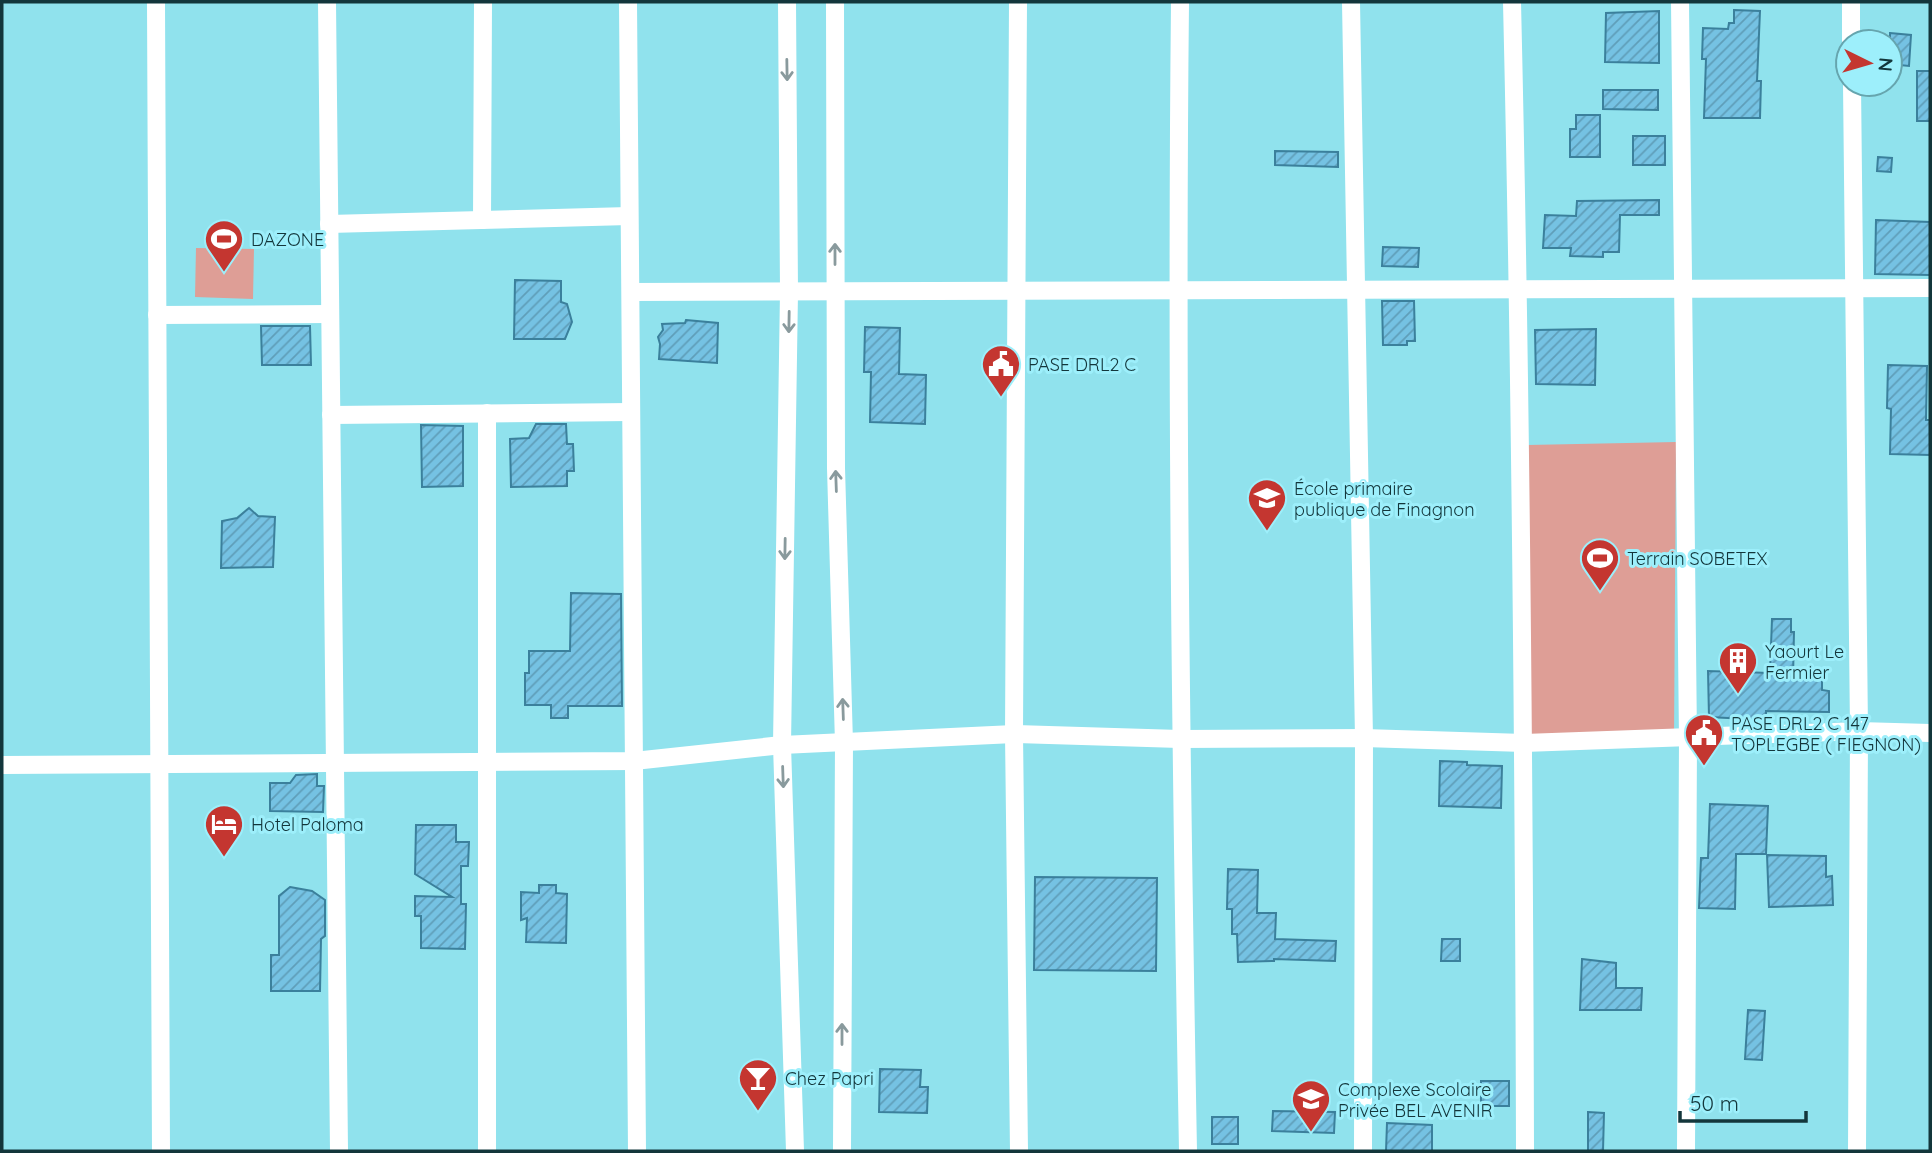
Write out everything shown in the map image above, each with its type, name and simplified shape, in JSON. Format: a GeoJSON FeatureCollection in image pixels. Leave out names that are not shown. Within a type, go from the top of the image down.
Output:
{"type":"FeatureCollection","features":[{"type":"Feature","properties":{"kind":"street"},"geometry":{"type":"LineString","coordinates":[[156,2],[161,1151]]}},
{"type":"Feature","properties":{"kind":"street"},"geometry":{"type":"LineString","coordinates":[[327,2],[338,1151]]}},
{"type":"Feature","properties":{"kind":"street"},"geometry":{"type":"LineString","coordinates":[[482,220],[483,2]]}},
{"type":"Feature","properties":{"kind":"street"},"geometry":{"type":"LineString","coordinates":[[628,2],[637,1151]]}},
{"type":"Feature","properties":{"kind":"street"},"geometry":{"type":"LineString","coordinates":[[787,2],[789,292],[782,745],[795,1151]]}},
{"type":"Feature","properties":{"kind":"street"},"geometry":{"type":"LineString","coordinates":[[835,2],[836,468],[844,744],[842,1151]]}},
{"type":"Feature","properties":{"kind":"street"},"geometry":{"type":"LineString","coordinates":[[1018,2],[1014,734],[1019,1151]]}},
{"type":"Feature","properties":{"kind":"street"},"geometry":{"type":"LineString","coordinates":[[1180,2],[1180,739],[1188,1151]]}},
{"type":"Feature","properties":{"kind":"street"},"geometry":{"type":"LineString","coordinates":[[1351,2],[1364,738],[1363,1151]]}},
{"type":"Feature","properties":{"kind":"street"},"geometry":{"type":"LineString","coordinates":[[1512,2],[1519,289],[1525,1151]]}},
{"type":"Feature","properties":{"kind":"street"},"geometry":{"type":"LineString","coordinates":[[1679,2],[1688,739],[1686,1151]]}},
{"type":"Feature","properties":{"kind":"street"},"geometry":{"type":"LineString","coordinates":[[1851,2],[1852,28]]}},
{"type":"Feature","properties":{"kind":"street"},"geometry":{"type":"LineString","coordinates":[[1852,98],[1859,732],[1857,1151]]}},
{"type":"Feature","properties":{"kind":"street"},"geometry":{"type":"LineString","coordinates":[[329,224],[629,216]]}},
{"type":"Feature","properties":{"kind":"street"},"geometry":{"type":"LineString","coordinates":[[632,292],[1930,288]]}},
{"type":"Feature","properties":{"kind":"street"},"geometry":{"type":"LineString","coordinates":[[157,316],[330,314]]}},
{"type":"Feature","properties":{"kind":"street"},"geometry":{"type":"LineString","coordinates":[[331,415],[631,412]]}},
{"type":"Feature","properties":{"kind":"street"},"geometry":{"type":"LineString","coordinates":[[487,413],[487,1151]]}},
{"type":"Feature","properties":{"kind":"street"},"geometry":{"type":"LineString","coordinates":[[2,765],[634,761],[782,745],[1014,734],[1180,739],[1364,738],[1524,743],[1859,732],[1930,733]]}},
{"type":"Feature","properties":{"kind":"shaded area","name":"DAZONE"},"geometry":{"type":"Polygon","coordinates":[[[196,248],[254,249],[253,299],[195,297],[196,248]]]}},
{"type":"Feature","properties":{"kind":"shaded area","name":"Terrain SOBETEX"},"geometry":{"type":"Polygon","coordinates":[[[1676,442],[1674,739],[1523,740],[1528,445],[1676,442]]]}},
{"type":"Feature","properties":{"kind":"building"},"geometry":{"type":"Polygon","coordinates":[[[1734,10],[1760,11],[1757,81],[1761,81],[1760,118],[1704,118],[1706,59],[1702,59],[1703,28],[1728,29],[1729,23],[1734,23],[1734,10]]]}},
{"type":"Feature","properties":{"kind":"building"},"geometry":{"type":"Polygon","coordinates":[[[1659,11],[1659,63],[1605,62],[1606,13],[1659,11]]]}},
{"type":"Feature","properties":{"kind":"building"},"geometry":{"type":"Polygon","coordinates":[[[1904,34],[1911,35],[1909,66],[1904,65],[1904,34]]]}},
{"type":"Feature","properties":{"kind":"building"},"geometry":{"type":"Polygon","coordinates":[[[1917,71],[1930,71],[1930,121],[1917,121],[1917,71]]]}},
{"type":"Feature","properties":{"kind":"building"},"geometry":{"type":"Polygon","coordinates":[[[1603,90],[1658,90],[1658,110],[1603,109],[1603,90]]]}},
{"type":"Feature","properties":{"kind":"building"},"geometry":{"type":"Polygon","coordinates":[[[1576,115],[1600,115],[1600,157],[1570,157],[1570,129],[1576,129],[1576,115]]]}},
{"type":"Feature","properties":{"kind":"building"},"geometry":{"type":"Polygon","coordinates":[[[1633,136],[1665,136],[1665,165],[1633,165],[1633,136]]]}},
{"type":"Feature","properties":{"kind":"building"},"geometry":{"type":"Polygon","coordinates":[[[1275,151],[1338,152],[1338,167],[1275,165],[1275,151]]]}},
{"type":"Feature","properties":{"kind":"building"},"geometry":{"type":"Polygon","coordinates":[[[1878,157],[1892,158],[1891,172],[1877,171],[1878,157]]]}},
{"type":"Feature","properties":{"kind":"building"},"geometry":{"type":"Polygon","coordinates":[[[1659,200],[1659,215],[1620,215],[1619,252],[1603,252],[1603,257],[1570,256],[1571,248],[1543,248],[1545,215],[1576,216],[1577,201],[1659,200]]]}},
{"type":"Feature","properties":{"kind":"building"},"geometry":{"type":"Polygon","coordinates":[[[1876,220],[1930,222],[1930,275],[1875,274],[1876,220]]]}},
{"type":"Feature","properties":{"kind":"building"},"geometry":{"type":"Polygon","coordinates":[[[1383,247],[1419,248],[1418,267],[1382,266],[1383,247]]]}},
{"type":"Feature","properties":{"kind":"building"},"geometry":{"type":"Polygon","coordinates":[[[515,280],[561,281],[561,302],[567,304],[572,322],[565,339],[514,339],[515,280]]]}},
{"type":"Feature","properties":{"kind":"building"},"geometry":{"type":"Polygon","coordinates":[[[1382,301],[1414,301],[1415,341],[1407,341],[1407,345],[1383,345],[1382,301]]]}},
{"type":"Feature","properties":{"kind":"building"},"geometry":{"type":"Polygon","coordinates":[[[686,320],[718,323],[717,363],[659,359],[658,337],[663,330],[662,324],[685,323],[686,320]]]}},
{"type":"Feature","properties":{"kind":"building"},"geometry":{"type":"Polygon","coordinates":[[[261,326],[310,326],[311,365],[262,365],[261,326]]]}},
{"type":"Feature","properties":{"kind":"building"},"geometry":{"type":"Polygon","coordinates":[[[865,327],[900,328],[899,374],[926,375],[925,424],[870,422],[871,372],[864,372],[865,327]]]}},
{"type":"Feature","properties":{"kind":"building"},"geometry":{"type":"Polygon","coordinates":[[[1596,329],[1595,385],[1536,384],[1535,330],[1596,329]]]}},
{"type":"Feature","properties":{"kind":"building"},"geometry":{"type":"Polygon","coordinates":[[[1888,365],[1927,366],[1926,420],[1930,420],[1930,455],[1890,454],[1888,365]]]}},
{"type":"Feature","properties":{"kind":"building"},"geometry":{"type":"Polygon","coordinates":[[[536,424],[566,424],[567,444],[573,444],[574,471],[567,471],[567,486],[511,487],[510,439],[529,438],[536,424]]]}},
{"type":"Feature","properties":{"kind":"building"},"geometry":{"type":"Polygon","coordinates":[[[421,425],[463,426],[463,486],[422,487],[421,425]]]}},
{"type":"Feature","properties":{"kind":"building"},"geometry":{"type":"Polygon","coordinates":[[[249,508],[258,516],[275,517],[273,567],[221,568],[222,521],[237,518],[249,508]]]}},
{"type":"Feature","properties":{"kind":"building"},"geometry":{"type":"Polygon","coordinates":[[[571,593],[621,594],[622,706],[568,706],[568,718],[551,718],[551,705],[525,705],[525,673],[529,673],[529,651],[570,651],[571,593]]]}},
{"type":"Feature","properties":{"kind":"building"},"geometry":{"type":"Polygon","coordinates":[[[1772,619],[1791,619],[1791,632],[1794,632],[1793,679],[1822,680],[1822,690],[1829,691],[1829,712],[1766,711],[1766,720],[1709,717],[1708,671],[1770,673],[1772,619]]]}},
{"type":"Feature","properties":{"kind":"building"},"geometry":{"type":"Polygon","coordinates":[[[1440,761],[1502,766],[1501,808],[1439,806],[1440,761]]]}},
{"type":"Feature","properties":{"kind":"building"},"geometry":{"type":"Polygon","coordinates":[[[317,774],[317,786],[324,786],[323,812],[270,811],[270,783],[290,783],[296,775],[317,774]]]}},
{"type":"Feature","properties":{"kind":"building"},"geometry":{"type":"Polygon","coordinates":[[[1710,804],[1768,806],[1766,854],[1736,854],[1735,909],[1699,908],[1701,858],[1708,858],[1710,804]]]}},
{"type":"Feature","properties":{"kind":"building"},"geometry":{"type":"Polygon","coordinates":[[[416,825],[456,825],[456,842],[469,842],[468,866],[461,866],[461,904],[466,904],[465,949],[421,948],[421,916],[415,916],[415,896],[452,897],[415,874],[416,825]]]}},
{"type":"Feature","properties":{"kind":"building"},"geometry":{"type":"Polygon","coordinates":[[[1767,855],[1826,856],[1826,877],[1832,876],[1833,905],[1769,907],[1767,855]]]}},
{"type":"Feature","properties":{"kind":"building"},"geometry":{"type":"Polygon","coordinates":[[[1228,869],[1258,870],[1257,913],[1276,913],[1275,939],[1336,941],[1335,961],[1274,959],[1238,962],[1237,934],[1232,934],[1232,909],[1227,909],[1228,869]]]}},
{"type":"Feature","properties":{"kind":"building"},"geometry":{"type":"Polygon","coordinates":[[[1035,877],[1157,878],[1156,971],[1034,970],[1035,877]]]}},
{"type":"Feature","properties":{"kind":"building"},"geometry":{"type":"Polygon","coordinates":[[[539,885],[556,885],[556,893],[567,894],[566,943],[526,942],[527,918],[521,920],[521,892],[539,893],[539,885]]]}},
{"type":"Feature","properties":{"kind":"building"},"geometry":{"type":"Polygon","coordinates":[[[290,887],[312,891],[325,900],[320,991],[271,991],[271,955],[279,955],[279,896],[290,887]]]}},
{"type":"Feature","properties":{"kind":"building"},"geometry":{"type":"Polygon","coordinates":[[[1442,939],[1460,939],[1460,961],[1441,961],[1442,939]]]}},
{"type":"Feature","properties":{"kind":"building"},"geometry":{"type":"Polygon","coordinates":[[[1582,959],[1616,963],[1616,988],[1642,988],[1641,1010],[1580,1010],[1582,959]]]}},
{"type":"Feature","properties":{"kind":"building"},"geometry":{"type":"Polygon","coordinates":[[[1748,1010],[1765,1011],[1762,1060],[1745,1059],[1748,1010]]]}},
{"type":"Feature","properties":{"kind":"building"},"geometry":{"type":"Polygon","coordinates":[[[880,1069],[921,1070],[920,1087],[928,1087],[927,1113],[879,1112],[880,1069]]]}},
{"type":"Feature","properties":{"kind":"building"},"geometry":{"type":"Polygon","coordinates":[[[1481,1081],[1509,1081],[1509,1106],[1481,1106],[1481,1081]]]}},
{"type":"Feature","properties":{"kind":"building"},"geometry":{"type":"Polygon","coordinates":[[[1273,1111],[1335,1112],[1334,1133],[1272,1131],[1273,1111]]]}},
{"type":"Feature","properties":{"kind":"building"},"geometry":{"type":"Polygon","coordinates":[[[1588,1112],[1604,1113],[1603,1151],[1588,1151],[1588,1112]]]}},
{"type":"Feature","properties":{"kind":"building"},"geometry":{"type":"Polygon","coordinates":[[[1212,1117],[1238,1117],[1238,1144],[1212,1144],[1212,1117]]]}},
{"type":"Feature","properties":{"kind":"building"},"geometry":{"type":"Polygon","coordinates":[[[1387,1123],[1432,1125],[1432,1151],[1386,1151],[1387,1123]]]}},
{"type":"Feature","properties":{"kind":"place","name":"DAZONE"},"geometry":{"type":"Point","coordinates":[224,273]}},
{"type":"Feature","properties":{"kind":"place","name":"PASE DRL2 C"},"geometry":{"type":"Point","coordinates":[1001,398]}},
{"type":"Feature","properties":{"kind":"place","name":"École primaire publique de Finagnon"},"geometry":{"type":"Point","coordinates":[1267,532]}},
{"type":"Feature","properties":{"kind":"place","name":"Terrain SOBETEX"},"geometry":{"type":"Point","coordinates":[1600,592]}},
{"type":"Feature","properties":{"kind":"place","name":"Yaourt Le Fermier"},"geometry":{"type":"Point","coordinates":[1738,695]}},
{"type":"Feature","properties":{"kind":"place","name":"PASE DRL2 C 147 TOPLEGBE ( FIEGNON)"},"geometry":{"type":"Point","coordinates":[1704,767]}},
{"type":"Feature","properties":{"kind":"place","name":"Hotel Paloma"},"geometry":{"type":"Point","coordinates":[224,858]}},
{"type":"Feature","properties":{"kind":"place","name":"Chez Papri"},"geometry":{"type":"Point","coordinates":[758,1112]}},
{"type":"Feature","properties":{"kind":"place","name":"Complexe Scolaire Privée BEL AVENIR"},"geometry":{"type":"Point","coordinates":[1311,1133]}}]}
